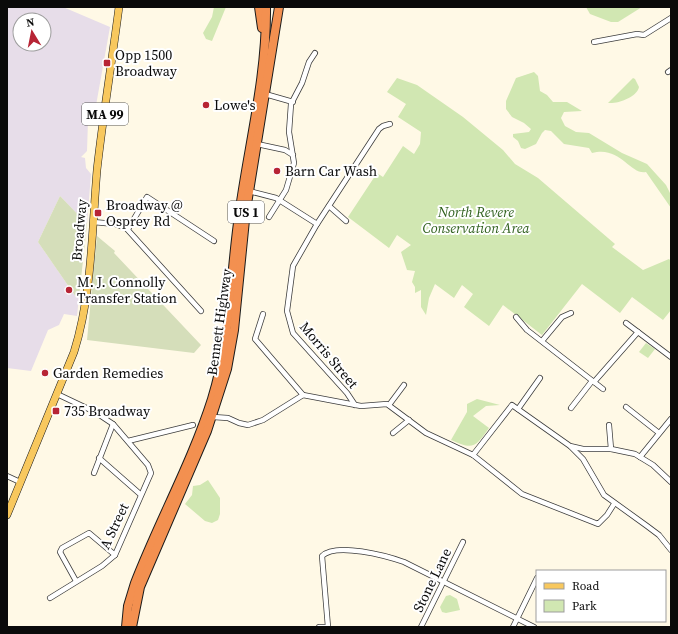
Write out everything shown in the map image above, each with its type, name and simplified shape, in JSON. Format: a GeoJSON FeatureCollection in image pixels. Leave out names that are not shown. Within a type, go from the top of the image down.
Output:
{"type":"FeatureCollection","features":[{"type":"Feature","properties":{"kind":"highway"},"geometry":{"type":"LineString","coordinates":[[258,7],[264,46]]}},
{"type":"Feature","properties":{"kind":"highway","name":"Bennett Highway"},"geometry":{"type":"LineString","coordinates":[[126,627],[128,606],[135,583],[200,432],[212,398],[220,367],[228,323],[238,223],[264,46],[266,7]]}},
{"type":"Feature","properties":{"kind":"highway","name":"Bennett Highway"},"geometry":{"type":"LineString","coordinates":[[132,627],[136,602],[143,579],[213,417],[225,377],[231,346],[249,191],[279,7]]}},
{"type":"Feature","properties":{"kind":"main road","name":"Broadway"},"geometry":{"type":"LineString","coordinates":[[7,515],[74,352],[81,328],[98,164],[119,7]]}},
{"type":"Feature","properties":{"kind":"street"},"geometry":{"type":"LineString","coordinates":[[594,42],[637,34],[644,35],[671,18]]}},
{"type":"Feature","properties":{"kind":"street"},"geometry":{"type":"LineString","coordinates":[[270,217],[288,186],[294,163],[288,122],[293,102],[302,83],[307,62],[315,53]]}},
{"type":"Feature","properties":{"kind":"street"},"geometry":{"type":"LineString","coordinates":[[265,94],[293,102]]}},
{"type":"Feature","properties":{"kind":"street","name":"Morris Street"},"geometry":{"type":"LineString","coordinates":[[389,405],[355,405],[347,393],[295,336],[289,323],[287,308],[293,267],[317,224],[379,129],[390,124]]}},
{"type":"Feature","properties":{"kind":"street"},"geometry":{"type":"LineString","coordinates":[[257,144],[285,150],[293,154]]}},
{"type":"Feature","properties":{"kind":"street"},"geometry":{"type":"LineString","coordinates":[[249,191],[280,200],[317,224]]}},
{"type":"Feature","properties":{"kind":"street"},"geometry":{"type":"LineString","coordinates":[[128,229],[147,198],[214,241]]}},
{"type":"Feature","properties":{"kind":"street"},"geometry":{"type":"LineString","coordinates":[[329,206],[346,221]]}},
{"type":"Feature","properties":{"kind":"street"},"geometry":{"type":"LineString","coordinates":[[93,222],[121,225],[128,229],[200,311]]}},
{"type":"Feature","properties":{"kind":"street"},"geometry":{"type":"LineString","coordinates":[[542,341],[562,317],[571,313]]}},
{"type":"Feature","properties":{"kind":"street"},"geometry":{"type":"LineString","coordinates":[[263,314],[255,339],[303,395],[355,405]]}},
{"type":"Feature","properties":{"kind":"street"},"geometry":{"type":"LineString","coordinates":[[516,317],[527,330],[603,389]]}},
{"type":"Feature","properties":{"kind":"street"},"geometry":{"type":"LineString","coordinates":[[626,322],[671,357]]}},
{"type":"Feature","properties":{"kind":"street"},"geometry":{"type":"LineString","coordinates":[[571,408],[638,332]]}},
{"type":"Feature","properties":{"kind":"street"},"geometry":{"type":"LineString","coordinates":[[518,409],[540,378]]}},
{"type":"Feature","properties":{"kind":"street"},"geometry":{"type":"LineString","coordinates":[[404,385],[389,405],[435,438],[450,443],[473,455],[522,494],[598,524],[607,515],[614,504]]}},
{"type":"Feature","properties":{"kind":"street"},"geometry":{"type":"LineString","coordinates":[[56,394],[95,412],[113,424],[128,441],[193,425]]}},
{"type":"Feature","properties":{"kind":"street"},"geometry":{"type":"LineString","coordinates":[[213,417],[228,418],[248,425],[263,420],[278,412],[303,395]]}},
{"type":"Feature","properties":{"kind":"street"},"geometry":{"type":"LineString","coordinates":[[473,455],[512,405],[570,446],[586,463],[604,495],[614,504],[659,535],[671,550]]}},
{"type":"Feature","properties":{"kind":"street"},"geometry":{"type":"LineString","coordinates":[[626,407],[659,433]]}},
{"type":"Feature","properties":{"kind":"street"},"geometry":{"type":"LineString","coordinates":[[640,457],[671,419]]}},
{"type":"Feature","properties":{"kind":"street"},"geometry":{"type":"LineString","coordinates":[[393,433],[409,420]]}},
{"type":"Feature","properties":{"kind":"street"},"geometry":{"type":"LineString","coordinates":[[94,472],[113,424]]}},
{"type":"Feature","properties":{"kind":"street"},"geometry":{"type":"LineString","coordinates":[[609,425],[611,449]]}},
{"type":"Feature","properties":{"kind":"street","name":"A Street"},"geometry":{"type":"LineString","coordinates":[[50,598],[102,566],[115,555],[151,470],[128,441]]}},
{"type":"Feature","properties":{"kind":"street"},"geometry":{"type":"LineString","coordinates":[[570,446],[583,449],[611,449],[640,457],[653,465],[671,482]]}},
{"type":"Feature","properties":{"kind":"street"},"geometry":{"type":"LineString","coordinates":[[100,458],[140,494]]}},
{"type":"Feature","properties":{"kind":"street"},"geometry":{"type":"LineString","coordinates":[[7,476],[20,482]]}},
{"type":"Feature","properties":{"kind":"street"},"geometry":{"type":"LineString","coordinates":[[76,581],[60,552],[62,548],[89,533],[115,555]]}},
{"type":"Feature","properties":{"kind":"street","name":"Stone Lane"},"geometry":{"type":"LineString","coordinates":[[421,627],[463,542]]}},
{"type":"Feature","properties":{"kind":"street"},"geometry":{"type":"LineString","coordinates":[[319,627],[326,627],[322,556],[326,552],[354,550],[386,555],[444,581],[534,627]]}},
{"type":"Feature","properties":{"kind":"street"},"geometry":{"type":"LineString","coordinates":[[513,627],[536,580]]}},
{"type":"Feature","properties":{"kind":"shaded area"},"geometry":{"type":"Polygon","coordinates":[[[7,7],[63,7],[110,27],[95,111],[88,121],[87,151],[81,157],[85,158],[86,168],[91,174],[87,224],[60,196],[38,242],[76,297],[79,297],[77,316],[64,314],[59,325],[48,330],[31,371],[7,368],[7,7]]]}},
{"type":"Feature","properties":{"kind":"green space"},"geometry":{"type":"Polygon","coordinates":[[[214,7],[226,7],[212,41],[206,39],[203,33],[212,17],[214,7]]]}},
{"type":"Feature","properties":{"kind":"green space"},"geometry":{"type":"Polygon","coordinates":[[[586,7],[642,7],[618,22],[611,22],[590,14],[586,7]]]}},
{"type":"Feature","properties":{"kind":"green space"},"geometry":{"type":"Polygon","coordinates":[[[534,72],[538,76],[540,91],[547,95],[553,102],[567,102],[582,111],[564,112],[561,118],[565,126],[576,132],[589,133],[622,153],[647,164],[666,185],[671,195],[671,208],[646,172],[640,172],[617,156],[610,153],[592,153],[589,148],[564,144],[551,131],[545,130],[536,144],[525,149],[521,148],[518,141],[513,137],[513,134],[529,132],[531,129],[524,123],[512,117],[506,109],[506,101],[516,78],[534,72]]]}},
{"type":"Feature","properties":{"kind":"green space","name":"North Revere Conservation Area"},"geometry":{"type":"Polygon","coordinates":[[[397,78],[417,85],[463,117],[503,150],[515,164],[538,178],[615,244],[612,247],[643,270],[669,259],[671,261],[671,310],[663,320],[632,297],[620,313],[582,284],[542,335],[503,305],[489,326],[464,307],[473,294],[462,285],[454,298],[435,284],[429,298],[426,315],[421,307],[421,290],[415,293],[415,287],[412,282],[415,271],[407,270],[401,252],[411,245],[397,235],[389,248],[348,217],[377,173],[383,177],[403,146],[414,154],[420,144],[421,132],[398,117],[406,104],[387,92],[397,78]]]}},
{"type":"Feature","properties":{"kind":"green space"},"geometry":{"type":"Polygon","coordinates":[[[633,78],[639,87],[635,94],[622,101],[608,103],[633,78]]]}},
{"type":"Feature","properties":{"kind":"green space"},"geometry":{"type":"Polygon","coordinates":[[[60,196],[87,224],[79,297],[76,297],[38,242],[60,196]]]}},
{"type":"Feature","properties":{"kind":"green space"},"geometry":{"type":"Polygon","coordinates":[[[97,236],[115,251],[114,253],[201,345],[194,353],[87,340],[97,236]]]}},
{"type":"Feature","properties":{"kind":"green space"},"geometry":{"type":"Polygon","coordinates":[[[646,343],[655,349],[648,358],[639,352],[646,343]]]}},
{"type":"Feature","properties":{"kind":"green space"},"geometry":{"type":"Polygon","coordinates":[[[477,399],[500,405],[486,406],[473,416],[489,428],[480,440],[473,445],[464,445],[451,440],[467,412],[467,404],[477,399]]]}},
{"type":"Feature","properties":{"kind":"green space"},"geometry":{"type":"Polygon","coordinates":[[[208,480],[220,498],[220,514],[218,520],[212,523],[205,521],[185,504],[192,495],[193,486],[200,485],[208,480]]]}},
{"type":"Feature","properties":{"kind":"green space"},"geometry":{"type":"Polygon","coordinates":[[[450,595],[457,599],[460,610],[446,613],[442,612],[440,607],[446,596],[450,595]]]}},
{"type":"Feature","properties":{"kind":"place","name":"Opp 1500 Broadway"},"geometry":{"type":"Point","coordinates":[107,63]}},
{"type":"Feature","properties":{"kind":"place","name":"Lowe's"},"geometry":{"type":"Point","coordinates":[206,105]}},
{"type":"Feature","properties":{"kind":"place","name":"Barn Car Wash"},"geometry":{"type":"Point","coordinates":[277,171]}},
{"type":"Feature","properties":{"kind":"place","name":"Broadway @ Osprey Rd"},"geometry":{"type":"Point","coordinates":[98,213]}},
{"type":"Feature","properties":{"kind":"place","name":"M. J. Connolly Transfer Station"},"geometry":{"type":"Point","coordinates":[69,290]}},
{"type":"Feature","properties":{"kind":"place","name":"Garden Remedies"},"geometry":{"type":"Point","coordinates":[45,373]}},
{"type":"Feature","properties":{"kind":"place","name":"735 Broadway"},"geometry":{"type":"Point","coordinates":[56,411]}}]}
